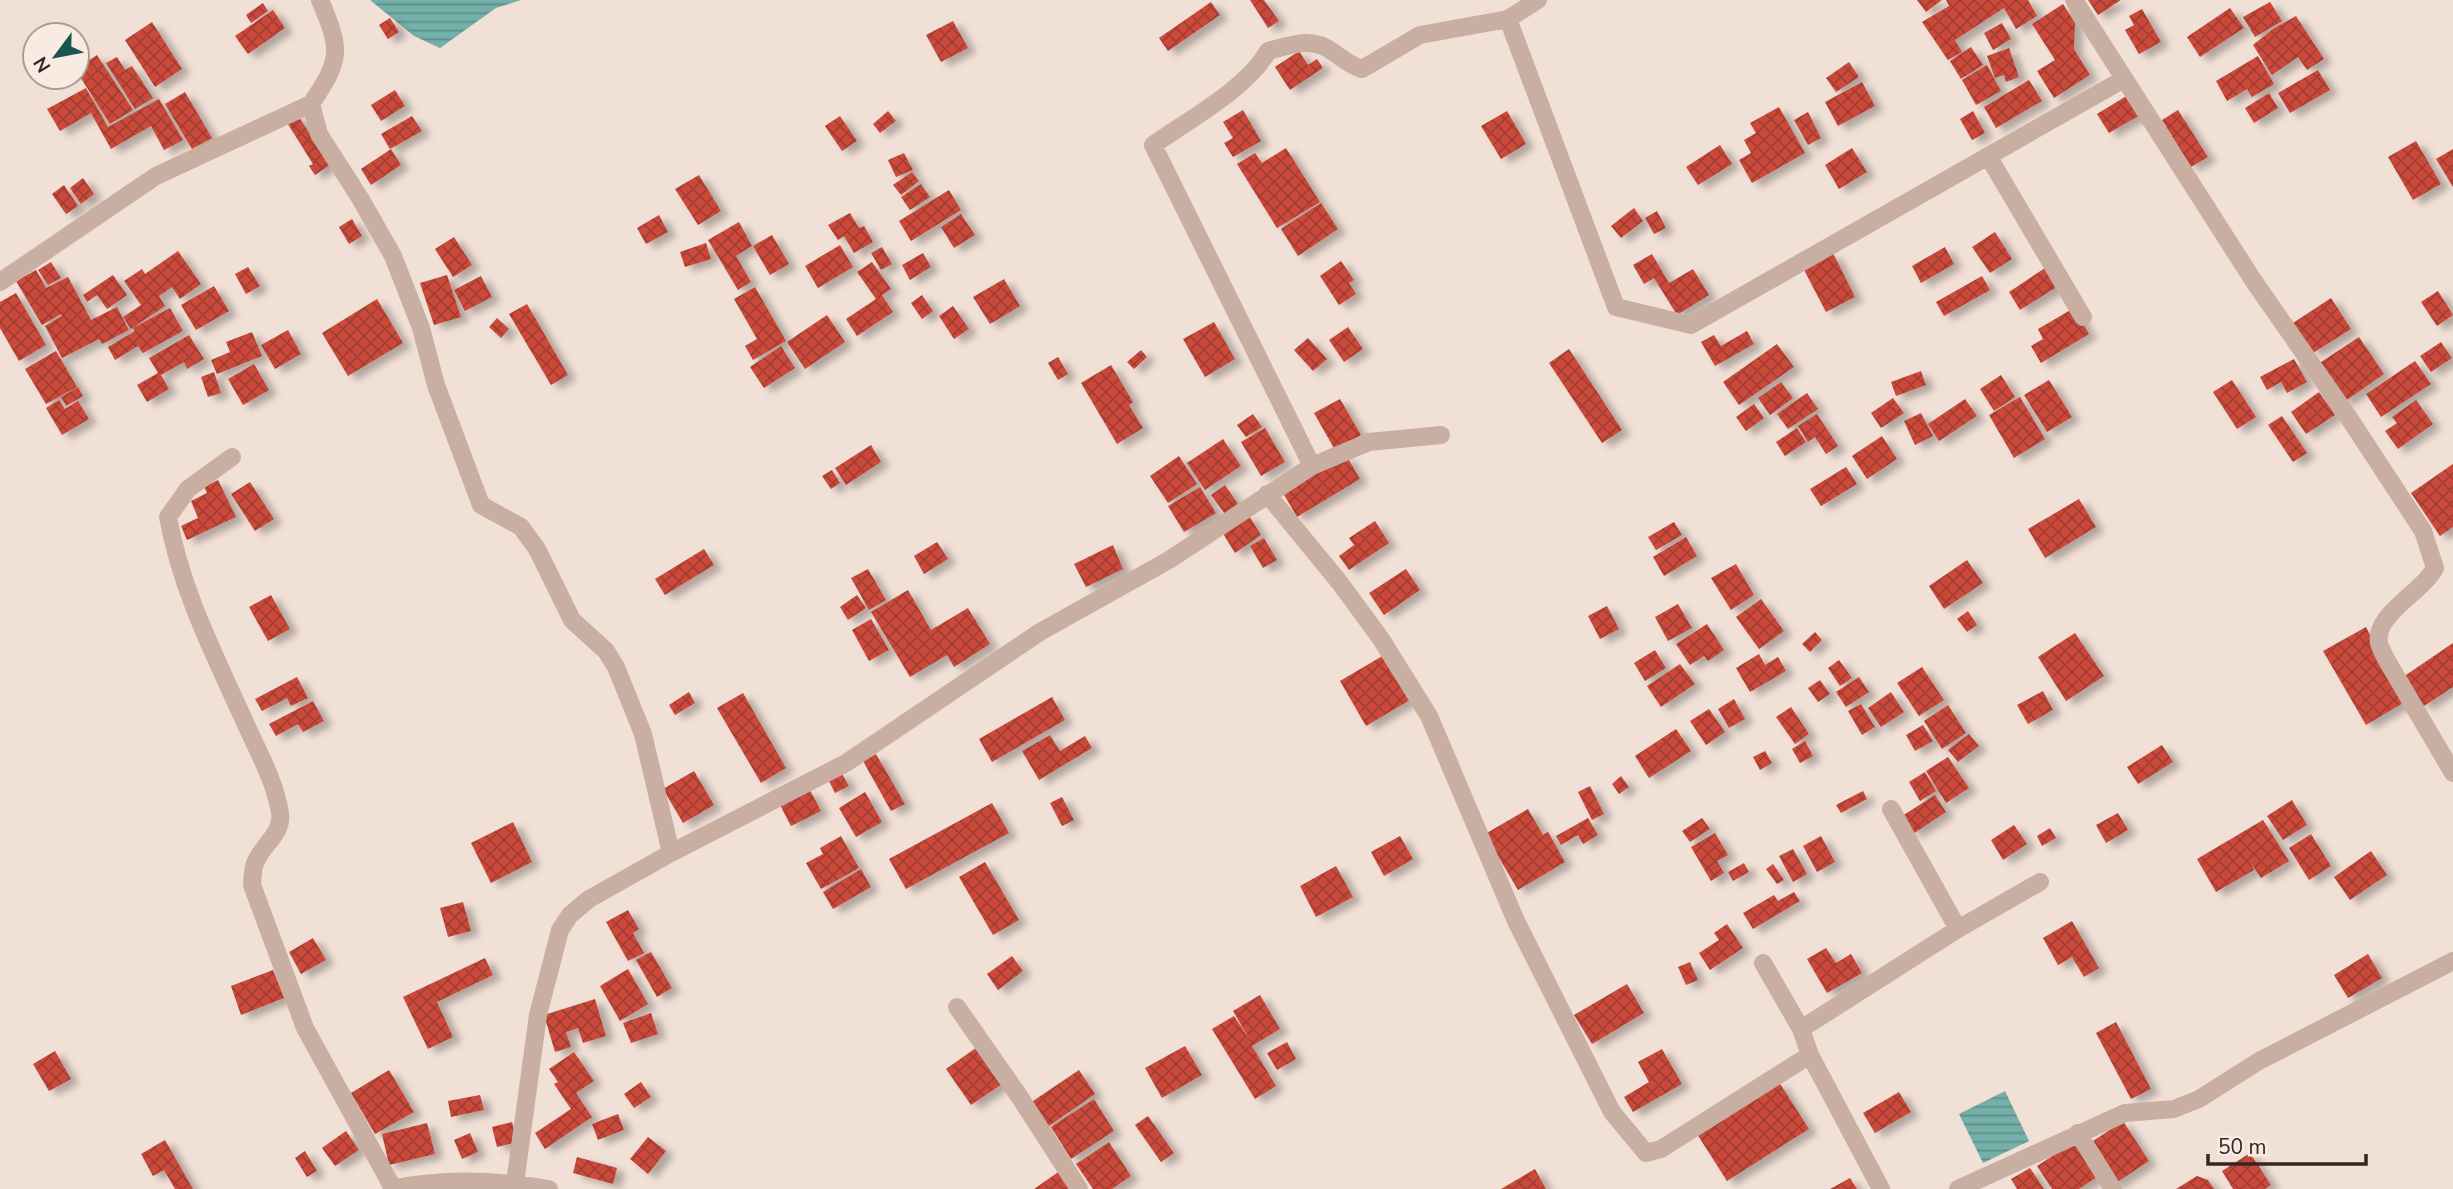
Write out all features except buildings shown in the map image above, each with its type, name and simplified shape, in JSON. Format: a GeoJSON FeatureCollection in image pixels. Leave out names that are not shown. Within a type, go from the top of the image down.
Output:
{"type":"FeatureCollection","features":[{"type":"Feature","properties":{"kind":"street"},"geometry":{"type":"LineString","coordinates":[[0,282],[156,176],[311,104],[327,80],[337,58],[335,35],[320,0]]}},
{"type":"Feature","properties":{"kind":"street"},"geometry":{"type":"LineString","coordinates":[[1312,466],[1153,145],[1230,91],[1261,63],[1268,51],[1310,41],[1329,49],[1348,64],[1362,69],[1420,35],[1508,19],[1538,0]]}},
{"type":"Feature","properties":{"kind":"street"},"geometry":{"type":"LineString","coordinates":[[2074,0],[2253,280],[2350,418],[2423,531],[2435,568],[2430,579],[2386,618],[2379,634],[2379,643],[2453,774]]}},
{"type":"Feature","properties":{"kind":"street"},"geometry":{"type":"LineString","coordinates":[[1508,19],[1616,307],[1691,326],[2124,79]]}},
{"type":"Feature","properties":{"kind":"street"},"geometry":{"type":"LineString","coordinates":[[311,104],[318,134],[360,198],[393,256],[421,328],[436,385],[481,505],[521,527],[537,549],[572,620],[606,651],[616,667],[643,734],[671,853]]}},
{"type":"Feature","properties":{"kind":"street"},"geometry":{"type":"LineString","coordinates":[[1988,156],[2083,317]]}},
{"type":"Feature","properties":{"kind":"street"},"geometry":{"type":"LineString","coordinates":[[515,1183],[538,1015],[560,930],[570,915],[589,899],[671,853],[846,763],[1040,632],[1169,559],[1312,466],[1368,442],[1441,435]]}},
{"type":"Feature","properties":{"kind":"street"},"geometry":{"type":"LineString","coordinates":[[232,457],[188,489],[168,517],[172,541],[191,605],[269,776],[280,811],[281,825],[256,860],[252,885],[306,1028],[392,1189],[444,1181],[515,1183],[549,1189]]}},
{"type":"Feature","properties":{"kind":"street"},"geometry":{"type":"LineString","coordinates":[[1267,494],[1340,583],[1381,639],[1429,716],[1478,835],[1534,957],[1612,1112],[1646,1153],[1661,1149],[1811,1055]]}},
{"type":"Feature","properties":{"kind":"street"},"geometry":{"type":"LineString","coordinates":[[1891,809],[1958,929]]}},
{"type":"Feature","properties":{"kind":"street"},"geometry":{"type":"LineString","coordinates":[[1801,1029],[1958,929],[2040,883]]}},
{"type":"Feature","properties":{"kind":"street"},"geometry":{"type":"LineString","coordinates":[[1958,1189],[2125,1114],[2175,1109],[2199,1099],[2259,1061],[2453,961]]}},
{"type":"Feature","properties":{"kind":"street"},"geometry":{"type":"LineString","coordinates":[[1763,963],[1801,1029],[1811,1055],[1881,1189]]}},
{"type":"Feature","properties":{"kind":"street"},"geometry":{"type":"LineString","coordinates":[[957,1007],[1079,1189]]}},
{"type":"Feature","properties":{"kind":"street"},"geometry":{"type":"LineString","coordinates":[[2078,1133],[2113,1189]]}},
{"type":"Feature","properties":{"kind":"water"},"geometry":{"type":"Polygon","coordinates":[[[370,0],[521,0],[496,8],[440,48],[414,36],[370,0]]]}},
{"type":"Feature","properties":{"kind":"water"},"geometry":{"type":"Polygon","coordinates":[[[2005,1091],[2029,1141],[1983,1163],[1959,1114],[2005,1091]]]}}]}
